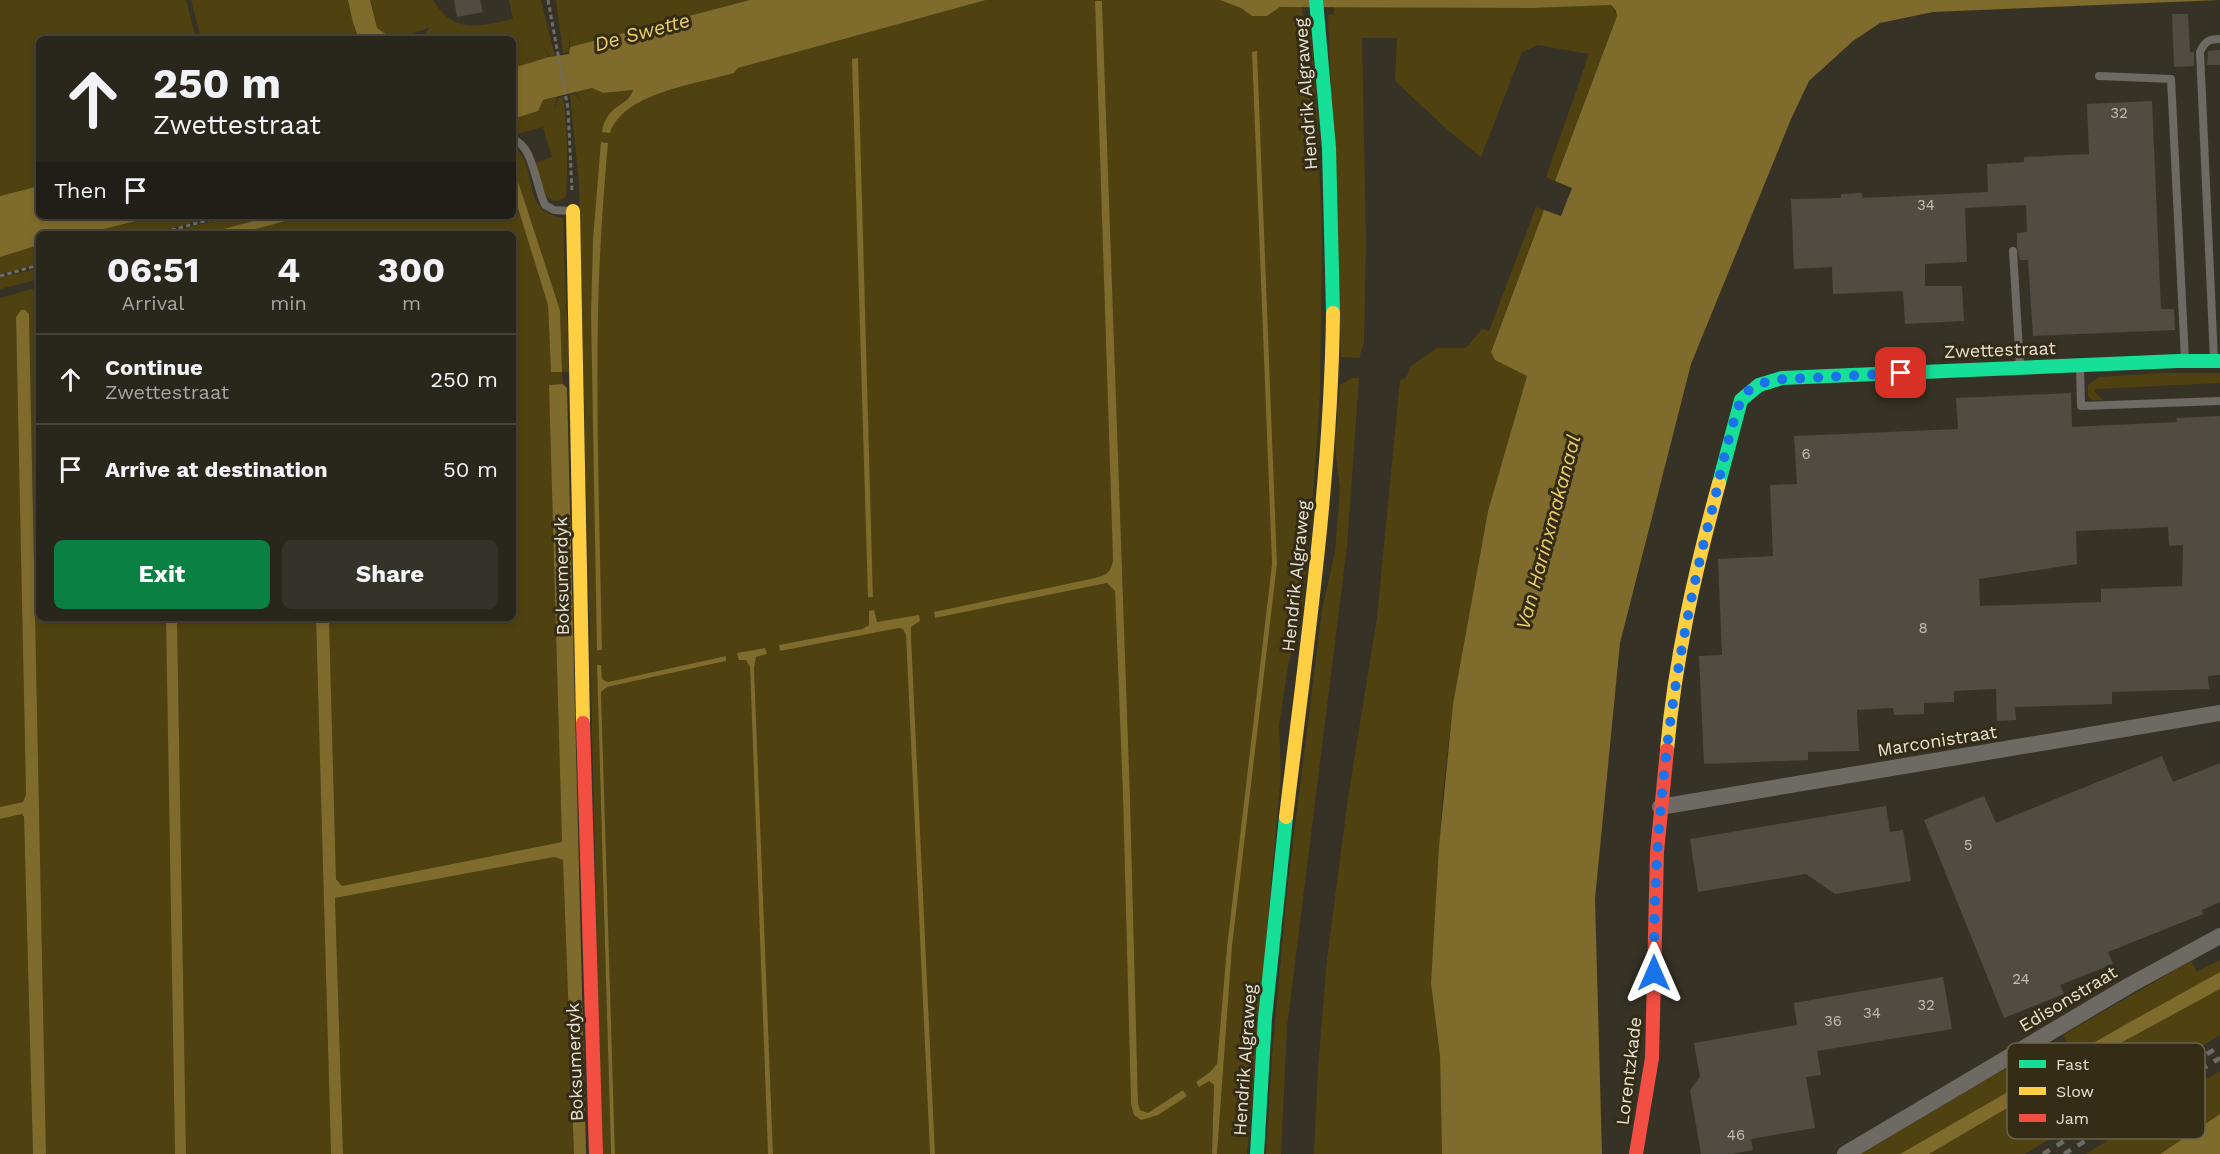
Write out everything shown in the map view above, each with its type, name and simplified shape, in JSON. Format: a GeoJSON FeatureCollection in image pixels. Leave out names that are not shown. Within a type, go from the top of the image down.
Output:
{"type":"FeatureCollection","features":[{"type":"Feature","properties":{"kind":"street","name":"Hendrik Algraweg"},"geometry":{"type":"LineString","coordinates":[[1257,1154],[1262,1044],[1322,507],[1331,395],[1332,226],[1328,129],[1316,0]]}},
{"type":"Feature","properties":{"kind":"street","name":"Boksumerdyk"},"geometry":{"type":"LineString","coordinates":[[573,211],[581,646],[596,1154]]}},
{"type":"Feature","properties":{"kind":"street","name":"Zwettestraat"},"geometry":{"type":"LineString","coordinates":[[1782,378],[2217,361]]}},
{"type":"Feature","properties":{"kind":"street","name":"Lorentzkade"},"geometry":{"type":"LineString","coordinates":[[1636,1154],[1652,1058],[1654,902],[1660,807],[1684,628],[1695,572],[1741,400],[1759,383],[1782,378]]}},
{"type":"Feature","properties":{"kind":"street","name":"Marconistraat"},"geometry":{"type":"LineString","coordinates":[[1660,807],[2220,713]]}},
{"type":"Feature","properties":{"kind":"street","name":"Edisonstraat"},"geometry":{"type":"LineString","coordinates":[[2033,1043],[2220,936]]}},
{"type":"Feature","properties":{"kind":"street","name":"Edisonstraat"},"geometry":{"type":"LineString","coordinates":[[1845,1154],[2007,1059]]}},
{"type":"Feature","properties":{"kind":"lane"},"geometry":{"type":"LineString","coordinates":[[2217,361],[2200,52],[2204,43],[2211,39],[2220,39]]}},
{"type":"Feature","properties":{"kind":"lane"},"geometry":{"type":"LineString","coordinates":[[2098,76],[2171,79],[2185,361]]}},
{"type":"Feature","properties":{"kind":"lane"},"geometry":{"type":"LineString","coordinates":[[516,140],[520,141],[527,149],[545,205],[555,210],[573,211]]}},
{"type":"Feature","properties":{"kind":"lane"},"geometry":{"type":"LineString","coordinates":[[2013,251],[2020,368]]}},
{"type":"Feature","properties":{"kind":"lane"},"geometry":{"type":"LineString","coordinates":[[2080,365],[2081,406],[2220,401]]}},
{"type":"Feature","properties":{"kind":"path"},"geometry":{"type":"LineString","coordinates":[[548,0],[567,95],[573,211]]}},
{"type":"Feature","properties":{"kind":"path"},"geometry":{"type":"LineString","coordinates":[[168,231],[212,219]]}},
{"type":"Feature","properties":{"kind":"path"},"geometry":{"type":"LineString","coordinates":[[0,276],[36,267]]}},
{"type":"Feature","properties":{"kind":"shaded area"},"geometry":{"type":"Polygon","coordinates":[[[0,0],[186,0],[195,36],[36,36],[36,187],[0,196],[0,0]]]}},
{"type":"Feature","properties":{"kind":"shaded area"},"geometry":{"type":"Polygon","coordinates":[[[191,0],[348,0],[358,36],[200,36],[191,0]]]}},
{"type":"Feature","properties":{"kind":"shaded area"},"geometry":{"type":"Polygon","coordinates":[[[370,0],[433,0],[450,19],[468,25],[478,25],[513,19],[509,0],[541,0],[555,56],[550,57],[543,45],[549,57],[516,68],[516,36],[423,36],[430,27],[406,36],[389,36],[377,28],[370,0]]]}},
{"type":"Feature","properties":{"kind":"shaded area"},"geometry":{"type":"Polygon","coordinates":[[[556,0],[750,0],[570,47],[569,34],[569,52],[563,53],[556,0]]]}},
{"type":"Feature","properties":{"kind":"shaded area"},"geometry":{"type":"Polygon","coordinates":[[[986,0],[1220,0],[1241,8],[1252,16],[1267,16],[1280,7],[1302,7],[1303,18],[1310,17],[1318,126],[1322,243],[1320,394],[1302,612],[1288,666],[1279,725],[1281,773],[1247,1154],[1217,1154],[1232,947],[1277,564],[1257,52],[1252,52],[1272,564],[1227,947],[1217,1064],[1196,1082],[1209,1081],[1214,1085],[1212,1154],[935,1154],[911,635],[911,627],[920,621],[919,616],[877,622],[873,610],[869,612],[869,625],[862,629],[779,645],[780,651],[899,628],[903,629],[906,635],[930,1154],[773,1154],[754,668],[756,657],[766,654],[765,648],[738,653],[749,663],[750,667],[768,1154],[615,1154],[601,692],[607,687],[726,661],[725,656],[608,682],[602,679],[601,665],[597,665],[611,1154],[602,1154],[579,183],[570,95],[576,94],[583,106],[576,92],[592,88],[603,93],[634,90],[604,120],[613,123],[637,103],[652,96],[734,73],[737,68],[986,0]],[[1095,1],[1113,560],[1110,570],[1099,577],[934,613],[935,618],[1107,583],[1115,591],[1131,1104],[1137,1118],[1187,1096],[1183,1090],[1148,1113],[1140,1110],[1138,1103],[1130,797],[1102,1],[1095,1]],[[857,58],[853,59],[869,597],[873,597],[857,58]],[[602,142],[593,239],[591,314],[598,650],[602,649],[597,358],[601,229],[608,143],[602,142]]]}},
{"type":"Feature","properties":{"kind":"shaded area"},"geometry":{"type":"Polygon","coordinates":[[[1611,5],[1617,16],[1555,181],[1546,177],[1589,54],[1538,45],[1522,52],[1481,157],[1395,81],[1397,38],[1362,38],[1366,242],[1364,343],[1359,358],[1341,357],[1328,15],[1334,14],[1334,6],[1533,8],[1611,5]]]}},
{"type":"Feature","properties":{"kind":"shaded area"},"geometry":{"type":"Polygon","coordinates":[[[557,97],[554,113],[558,98],[563,97],[565,109],[566,196],[553,201],[545,192],[536,163],[552,157],[543,127],[516,134],[516,118],[538,111],[543,100],[557,97]]]}},
{"type":"Feature","properties":{"kind":"shaded area"},"geometry":{"type":"Polygon","coordinates":[[[516,149],[524,160],[536,201],[545,212],[563,218],[569,372],[562,372],[560,310],[516,175],[516,149]]]}},
{"type":"Feature","properties":{"kind":"shaded area"},"geometry":{"type":"Polygon","coordinates":[[[516,202],[548,305],[551,371],[562,372],[563,384],[549,385],[562,842],[342,886],[336,879],[329,621],[516,621],[516,231],[248,231],[293,219],[516,219],[516,202]]]}},
{"type":"Feature","properties":{"kind":"shaded area"},"geometry":{"type":"Polygon","coordinates":[[[1536,207],[1544,210],[1491,352],[1495,360],[1527,376],[1488,511],[1453,704],[1442,802],[1431,983],[1440,1056],[1442,1154],[1314,1154],[1327,959],[1348,798],[1377,618],[1400,380],[1406,378],[1411,366],[1437,348],[1466,348],[1482,329],[1489,331],[1536,207]]]}},
{"type":"Feature","properties":{"kind":"shaded area"},"geometry":{"type":"Polygon","coordinates":[[[144,219],[206,219],[161,231],[96,231],[144,219]]]}},
{"type":"Feature","properties":{"kind":"shaded area"},"geometry":{"type":"Polygon","coordinates":[[[220,219],[261,219],[216,231],[176,231],[220,219]]]}},
{"type":"Feature","properties":{"kind":"shaded area"},"geometry":{"type":"Polygon","coordinates":[[[36,246],[36,265],[0,274],[0,257],[36,246]]]}},
{"type":"Feature","properties":{"kind":"shaded area"},"geometry":{"type":"Polygon","coordinates":[[[36,269],[36,280],[0,289],[0,278],[36,269]]]}},
{"type":"Feature","properties":{"kind":"shaded area"},"geometry":{"type":"Polygon","coordinates":[[[36,288],[36,621],[166,621],[175,1154],[46,1154],[29,314],[16,317],[26,794],[23,802],[0,807],[0,298],[36,288]]]}},
{"type":"Feature","properties":{"kind":"shaded area"},"geometry":{"type":"Polygon","coordinates":[[[2162,373],[2220,373],[2220,383],[2095,389],[2103,400],[2092,400],[2088,396],[2088,385],[2099,377],[2162,373]]]}},
{"type":"Feature","properties":{"kind":"shaded area"},"geometry":{"type":"Polygon","coordinates":[[[1352,378],[1359,378],[1347,546],[1287,1027],[1281,1154],[1266,1154],[1287,891],[1322,610],[1335,552],[1340,490],[1335,446],[1340,385],[1352,378]]]}},
{"type":"Feature","properties":{"kind":"shaded area"},"geometry":{"type":"Polygon","coordinates":[[[177,621],[316,621],[331,1154],[186,1154],[177,621]]]}},
{"type":"Feature","properties":{"kind":"shaded area"},"geometry":{"type":"Polygon","coordinates":[[[22,814],[24,817],[33,1154],[0,1154],[0,819],[22,814]]]}},
{"type":"Feature","properties":{"kind":"shaded area"},"geometry":{"type":"Polygon","coordinates":[[[554,857],[563,860],[574,1154],[343,1154],[335,898],[554,857]]]}},
{"type":"Feature","properties":{"kind":"shaded area"},"geometry":{"type":"Polygon","coordinates":[[[2220,960],[2220,972],[2095,1043],[2068,1043],[2063,1035],[2191,961],[2197,972],[2220,960]]]}},
{"type":"Feature","properties":{"kind":"shaded area"},"geometry":{"type":"Polygon","coordinates":[[[2220,989],[2220,1035],[2205,1044],[2121,1043],[2220,989]]]}},
{"type":"Feature","properties":{"kind":"shaded area"},"geometry":{"type":"Polygon","coordinates":[[[2007,1068],[2007,1093],[1900,1154],[1861,1154],[2007,1068]]]}},
{"type":"Feature","properties":{"kind":"shaded area"},"geometry":{"type":"Polygon","coordinates":[[[2220,1071],[2220,1114],[2205,1124],[2205,1080],[2220,1071]]]}},
{"type":"Feature","properties":{"kind":"shaded area"},"geometry":{"type":"Polygon","coordinates":[[[2007,1108],[2007,1139],[2050,1139],[2025,1154],[1929,1154],[2007,1108]]]}},
{"type":"Feature","properties":{"kind":"shaded area"},"geometry":{"type":"Polygon","coordinates":[[[2110,1139],[2182,1139],[2160,1154],[2086,1154],[2110,1139]]]}},
{"type":"Feature","properties":{"kind":"water"},"geometry":{"type":"Polygon","coordinates":[[[348,0],[370,0],[377,28],[389,36],[358,36],[348,0]]]}},
{"type":"Feature","properties":{"kind":"water","name":"De Swette"},"geometry":{"type":"Polygon","coordinates":[[[750,0],[986,0],[738,68],[734,73],[663,92],[630,108],[618,119],[610,133],[602,132],[604,123],[612,111],[630,96],[633,90],[603,93],[592,88],[543,100],[538,111],[516,118],[516,67],[549,57],[569,54],[570,47],[750,0]]]}},
{"type":"Feature","properties":{"kind":"water","name":"Van Harinxmakanaal"},"geometry":{"type":"Polygon","coordinates":[[[1220,0],[2220,0],[1933,12],[1880,23],[1853,41],[1809,81],[1791,119],[1691,364],[1620,643],[1595,899],[1602,1154],[1442,1154],[1440,1056],[1431,983],[1439,846],[1453,704],[1488,511],[1527,376],[1495,360],[1491,352],[1544,210],[1561,216],[1572,188],[1555,181],[1617,16],[1616,11],[1611,5],[1533,8],[1280,7],[1267,16],[1252,16],[1241,8],[1220,0]]]}},
{"type":"Feature","properties":{"kind":"water"},"geometry":{"type":"Polygon","coordinates":[[[1095,1],[1102,1],[1130,797],[1138,1103],[1140,1110],[1148,1113],[1183,1090],[1187,1096],[1158,1115],[1141,1120],[1134,1115],[1131,1104],[1115,591],[1107,583],[935,618],[934,612],[1103,576],[1110,570],[1112,564],[1095,1]]]}},
{"type":"Feature","properties":{"kind":"water"},"geometry":{"type":"Polygon","coordinates":[[[1257,51],[1277,564],[1232,947],[1217,1154],[1212,1154],[1214,1085],[1209,1081],[1199,1087],[1196,1082],[1217,1064],[1227,947],[1272,564],[1252,52],[1257,51]]]}},
{"type":"Feature","properties":{"kind":"water"},"geometry":{"type":"Polygon","coordinates":[[[858,58],[873,597],[868,597],[852,59],[858,58]]]}},
{"type":"Feature","properties":{"kind":"water"},"geometry":{"type":"Polygon","coordinates":[[[601,142],[608,143],[601,229],[598,316],[602,650],[597,650],[591,314],[593,239],[601,142]]]}},
{"type":"Feature","properties":{"kind":"water"},"geometry":{"type":"Polygon","coordinates":[[[516,175],[560,310],[562,372],[551,372],[548,305],[516,202],[516,175]]]}},
{"type":"Feature","properties":{"kind":"water"},"geometry":{"type":"Polygon","coordinates":[[[36,187],[36,219],[144,219],[96,231],[36,231],[36,246],[0,257],[0,196],[36,187]]]}},
{"type":"Feature","properties":{"kind":"water"},"geometry":{"type":"Polygon","coordinates":[[[261,219],[293,219],[248,231],[216,231],[261,219]]]}},
{"type":"Feature","properties":{"kind":"water"},"geometry":{"type":"Polygon","coordinates":[[[21,310],[29,314],[46,1154],[33,1154],[24,817],[22,814],[0,819],[0,807],[23,802],[26,794],[16,317],[21,310]]]}},
{"type":"Feature","properties":{"kind":"water"},"geometry":{"type":"Polygon","coordinates":[[[563,384],[567,388],[586,1154],[574,1154],[563,860],[554,857],[335,898],[343,1154],[331,1154],[316,621],[329,621],[336,879],[342,886],[562,842],[549,385],[563,384]]]}},
{"type":"Feature","properties":{"kind":"water"},"geometry":{"type":"Polygon","coordinates":[[[874,610],[877,622],[919,615],[920,621],[911,627],[911,635],[935,1154],[930,1154],[906,635],[903,629],[899,628],[780,651],[779,645],[862,629],[869,625],[869,611],[874,610]]]}},
{"type":"Feature","properties":{"kind":"water"},"geometry":{"type":"Polygon","coordinates":[[[166,621],[177,621],[186,1154],[175,1154],[166,621]]]}},
{"type":"Feature","properties":{"kind":"water"},"geometry":{"type":"Polygon","coordinates":[[[765,648],[767,654],[756,657],[754,668],[773,1154],[768,1154],[750,667],[746,660],[739,660],[737,653],[765,648]]]}},
{"type":"Feature","properties":{"kind":"water"},"geometry":{"type":"Polygon","coordinates":[[[726,656],[726,661],[607,687],[601,692],[615,1154],[611,1154],[597,665],[601,665],[602,679],[608,682],[726,656]]]}},
{"type":"Feature","properties":{"kind":"water"},"geometry":{"type":"Polygon","coordinates":[[[2220,972],[2220,989],[2121,1043],[2093,1043],[2220,972]]]}},
{"type":"Feature","properties":{"kind":"water"},"geometry":{"type":"Polygon","coordinates":[[[2007,1093],[2007,1108],[1929,1154],[1900,1154],[2007,1093]]]}},
{"type":"Feature","properties":{"kind":"water"},"geometry":{"type":"Polygon","coordinates":[[[2220,1114],[2220,1154],[2160,1154],[2182,1139],[2205,1139],[2205,1124],[2220,1114]]]}},
{"type":"Feature","properties":{"kind":"building"},"geometry":{"type":"Polygon","coordinates":[[[454,0],[480,0],[483,12],[457,17],[454,0]]]}},
{"type":"Feature","properties":{"kind":"building"},"geometry":{"type":"Polygon","coordinates":[[[2172,14],[2188,14],[2190,52],[2194,52],[2194,66],[2174,67],[2172,14]]]}},
{"type":"Feature","properties":{"kind":"building"},"geometry":{"type":"Polygon","coordinates":[[[2220,50],[2220,65],[2207,65],[2208,51],[2220,50]]]}},
{"type":"Feature","properties":{"kind":"building"},"geometry":{"type":"Polygon","coordinates":[[[2152,101],[2161,309],[2174,309],[2175,330],[2033,336],[2028,260],[2020,260],[2017,247],[2017,233],[2027,232],[2026,205],[1965,208],[1967,262],[1925,264],[1925,286],[1962,286],[1964,321],[1905,324],[1903,291],[1833,294],[1832,267],[1794,269],[1791,199],[1841,198],[1841,194],[1862,193],[1862,198],[1988,192],[1987,164],[2024,162],[2024,157],[2089,154],[2087,104],[2152,101]]]}},
{"type":"Feature","properties":{"kind":"building"},"geometry":{"type":"Polygon","coordinates":[[[2071,393],[2072,427],[2177,422],[2176,418],[2220,416],[2220,675],[2208,676],[2209,689],[2112,692],[2112,704],[2015,707],[2016,720],[1997,721],[1996,689],[1954,691],[1954,702],[1924,703],[1924,714],[1894,715],[1893,708],[1857,710],[1859,751],[1808,752],[1808,760],[1704,764],[1699,656],[1722,655],[1718,559],[1773,556],[1770,485],[1797,484],[1794,436],[1958,429],[1956,398],[2071,393]],[[2168,527],[2076,531],[2077,564],[1979,579],[1980,606],[2101,602],[2101,589],[2182,586],[2183,545],[2169,546],[2168,527]]]}},
{"type":"Feature","properties":{"kind":"building"},"geometry":{"type":"Polygon","coordinates":[[[2162,756],[2173,782],[2220,763],[2220,902],[2202,910],[2203,914],[2108,952],[2113,964],[2060,985],[2064,994],[2004,1018],[1924,820],[1984,796],[1996,823],[2162,756]]]}},
{"type":"Feature","properties":{"kind":"building"},"geometry":{"type":"Polygon","coordinates":[[[1886,806],[1890,832],[1903,830],[1911,881],[1835,894],[1806,874],[1698,892],[1690,839],[1886,806]]]}},
{"type":"Feature","properties":{"kind":"building"},"geometry":{"type":"Polygon","coordinates":[[[1943,977],[1952,1029],[1817,1051],[1821,1075],[1806,1077],[1815,1128],[1751,1139],[1753,1150],[1731,1154],[1701,1154],[1690,1090],[1700,1077],[1694,1043],[1797,1025],[1794,1003],[1943,977]]]}},
{"type":"Feature","properties":{"kind":"railway"},"geometry":{"type":"LineString","coordinates":[[2205,1055],[2220,1046]]}},
{"type":"Feature","properties":{"kind":"railway"},"geometry":{"type":"LineString","coordinates":[[2205,1067],[2220,1058]]}},
{"type":"Feature","properties":{"kind":"railway"},"geometry":{"type":"LineString","coordinates":[[2043,1154],[2068,1139]]}},
{"type":"Feature","properties":{"kind":"railway"},"geometry":{"type":"LineString","coordinates":[[2064,1154],[2088,1139]]}},
{"type":"Feature","properties":{"kind":"traffic: fast"},"geometry":{"type":"LineString","coordinates":[[1316,0],[1329,148],[1333,313]]}},
{"type":"Feature","properties":{"kind":"traffic: fast"},"geometry":{"type":"LineString","coordinates":[[1719,483],[1741,400],[1759,385],[1782,378],[2220,361]]}},
{"type":"Feature","properties":{"kind":"traffic: fast"},"geometry":{"type":"LineString","coordinates":[[1257,1154],[1265,1018],[1286,817]]}},
{"type":"Feature","properties":{"kind":"traffic: slow"},"geometry":{"type":"LineString","coordinates":[[573,211],[583,723]]}},
{"type":"Feature","properties":{"kind":"traffic: slow"},"geometry":{"type":"LineString","coordinates":[[1286,817],[1323,503],[1333,313]]}},
{"type":"Feature","properties":{"kind":"traffic: slow"},"geometry":{"type":"LineString","coordinates":[[1667,750],[1675,682],[1687,615],[1719,483]]}},
{"type":"Feature","properties":{"kind":"traffic: jam"},"geometry":{"type":"LineString","coordinates":[[583,723],[596,1154]]}},
{"type":"Feature","properties":{"kind":"traffic: jam"},"geometry":{"type":"LineString","coordinates":[[1636,1154],[1652,1058],[1657,852],[1667,750]]}},
{"type":"Feature","properties":{"kind":"route"},"geometry":{"type":"LineString","coordinates":[[1654,973],[1654,902],[1660,807],[1679,657],[1695,572],[1741,400],[1759,383],[1770,380],[1901,373]]}}]}
